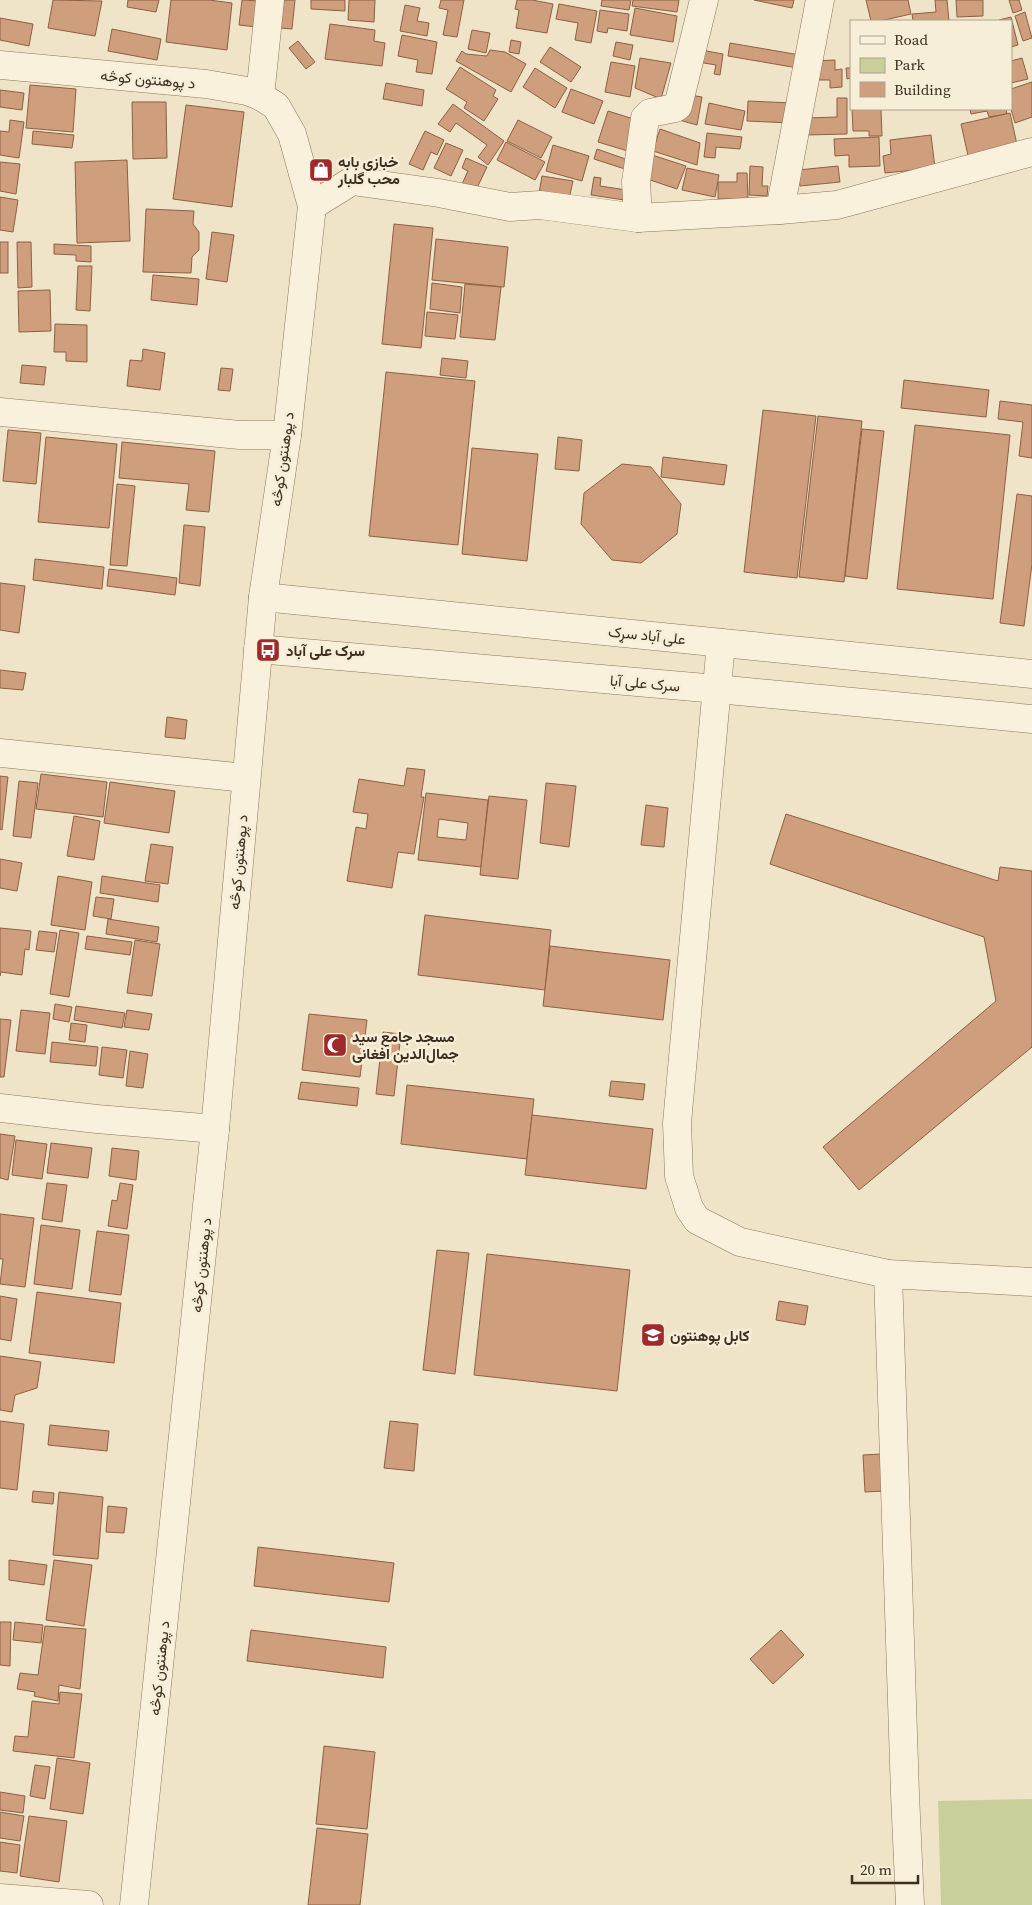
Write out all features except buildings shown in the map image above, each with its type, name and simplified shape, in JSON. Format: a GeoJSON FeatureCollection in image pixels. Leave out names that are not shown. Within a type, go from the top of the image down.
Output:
{"type":"FeatureCollection","features":[{"type":"Feature","properties":{"kind":"street"},"geometry":{"type":"LineString","coordinates":[[638,218],[636,182],[645,118],[650,112],[678,106],[704,0]]}},
{"type":"Feature","properties":{"kind":"street"},"geometry":{"type":"LineString","coordinates":[[780,210],[820,0]]}},
{"type":"Feature","properties":{"kind":"street"},"geometry":{"type":"LineString","coordinates":[[260,96],[271,2]]}},
{"type":"Feature","properties":{"kind":"street","name":"د پوهنتون کوڅه"},"geometry":{"type":"LineString","coordinates":[[0,65],[206,84],[247,91],[260,96],[276,106],[292,134],[312,206],[286,434],[263,597],[215,1129],[134,1905]]}},
{"type":"Feature","properties":{"kind":"street"},"geometry":{"type":"LineString","coordinates":[[312,206],[352,181],[439,193],[510,206],[540,205],[638,218],[780,210],[836,205],[1032,152]]}},
{"type":"Feature","properties":{"kind":"street"},"geometry":{"type":"LineString","coordinates":[[0,412],[240,435],[286,434]]}},
{"type":"Feature","properties":{"kind":"street","name":"علی آباد سړک"},"geometry":{"type":"LineString","coordinates":[[263,597],[1032,674]]}},
{"type":"Feature","properties":{"kind":"street"},"geometry":{"type":"LineString","coordinates":[[721,643],[677,1123],[678,1176],[683,1194],[697,1220],[740,1242],[888,1274],[1032,1282]]}},
{"type":"Feature","properties":{"kind":"street","name":"سرک علی آبا"},"geometry":{"type":"LineString","coordinates":[[258,649],[717,689],[1032,719]]}},
{"type":"Feature","properties":{"kind":"street"},"geometry":{"type":"LineString","coordinates":[[0,753],[246,778]]}},
{"type":"Feature","properties":{"kind":"street"},"geometry":{"type":"LineString","coordinates":[[0,1108],[97,1119],[215,1129]]}},
{"type":"Feature","properties":{"kind":"street"},"geometry":{"type":"LineString","coordinates":[[888,1274],[904,1784],[910,1905]]}},
{"type":"Feature","properties":{"kind":"street"},"geometry":{"type":"LineString","coordinates":[[0,1898],[89,1905]]}},
{"type":"Feature","properties":{"kind":"green space"},"geometry":{"type":"Polygon","coordinates":[[[1032,1799],[1032,1905],[941,1905],[938,1801],[1032,1799]]]}},
{"type":"Feature","properties":{"kind":"place","name":"خبازی بابه محب گلبار"},"geometry":{"type":"Point","coordinates":[321,170]}},
{"type":"Feature","properties":{"kind":"place","name":"سرک علی آباد"},"geometry":{"type":"Point","coordinates":[268,650]}},
{"type":"Feature","properties":{"kind":"place","name":"مسجد جامع سید جمال‌الدین افغانی"},"geometry":{"type":"Point","coordinates":[335,1045]}},
{"type":"Feature","properties":{"kind":"place","name":"کابل پوهنتون"},"geometry":{"type":"Point","coordinates":[653,1335]}}]}
